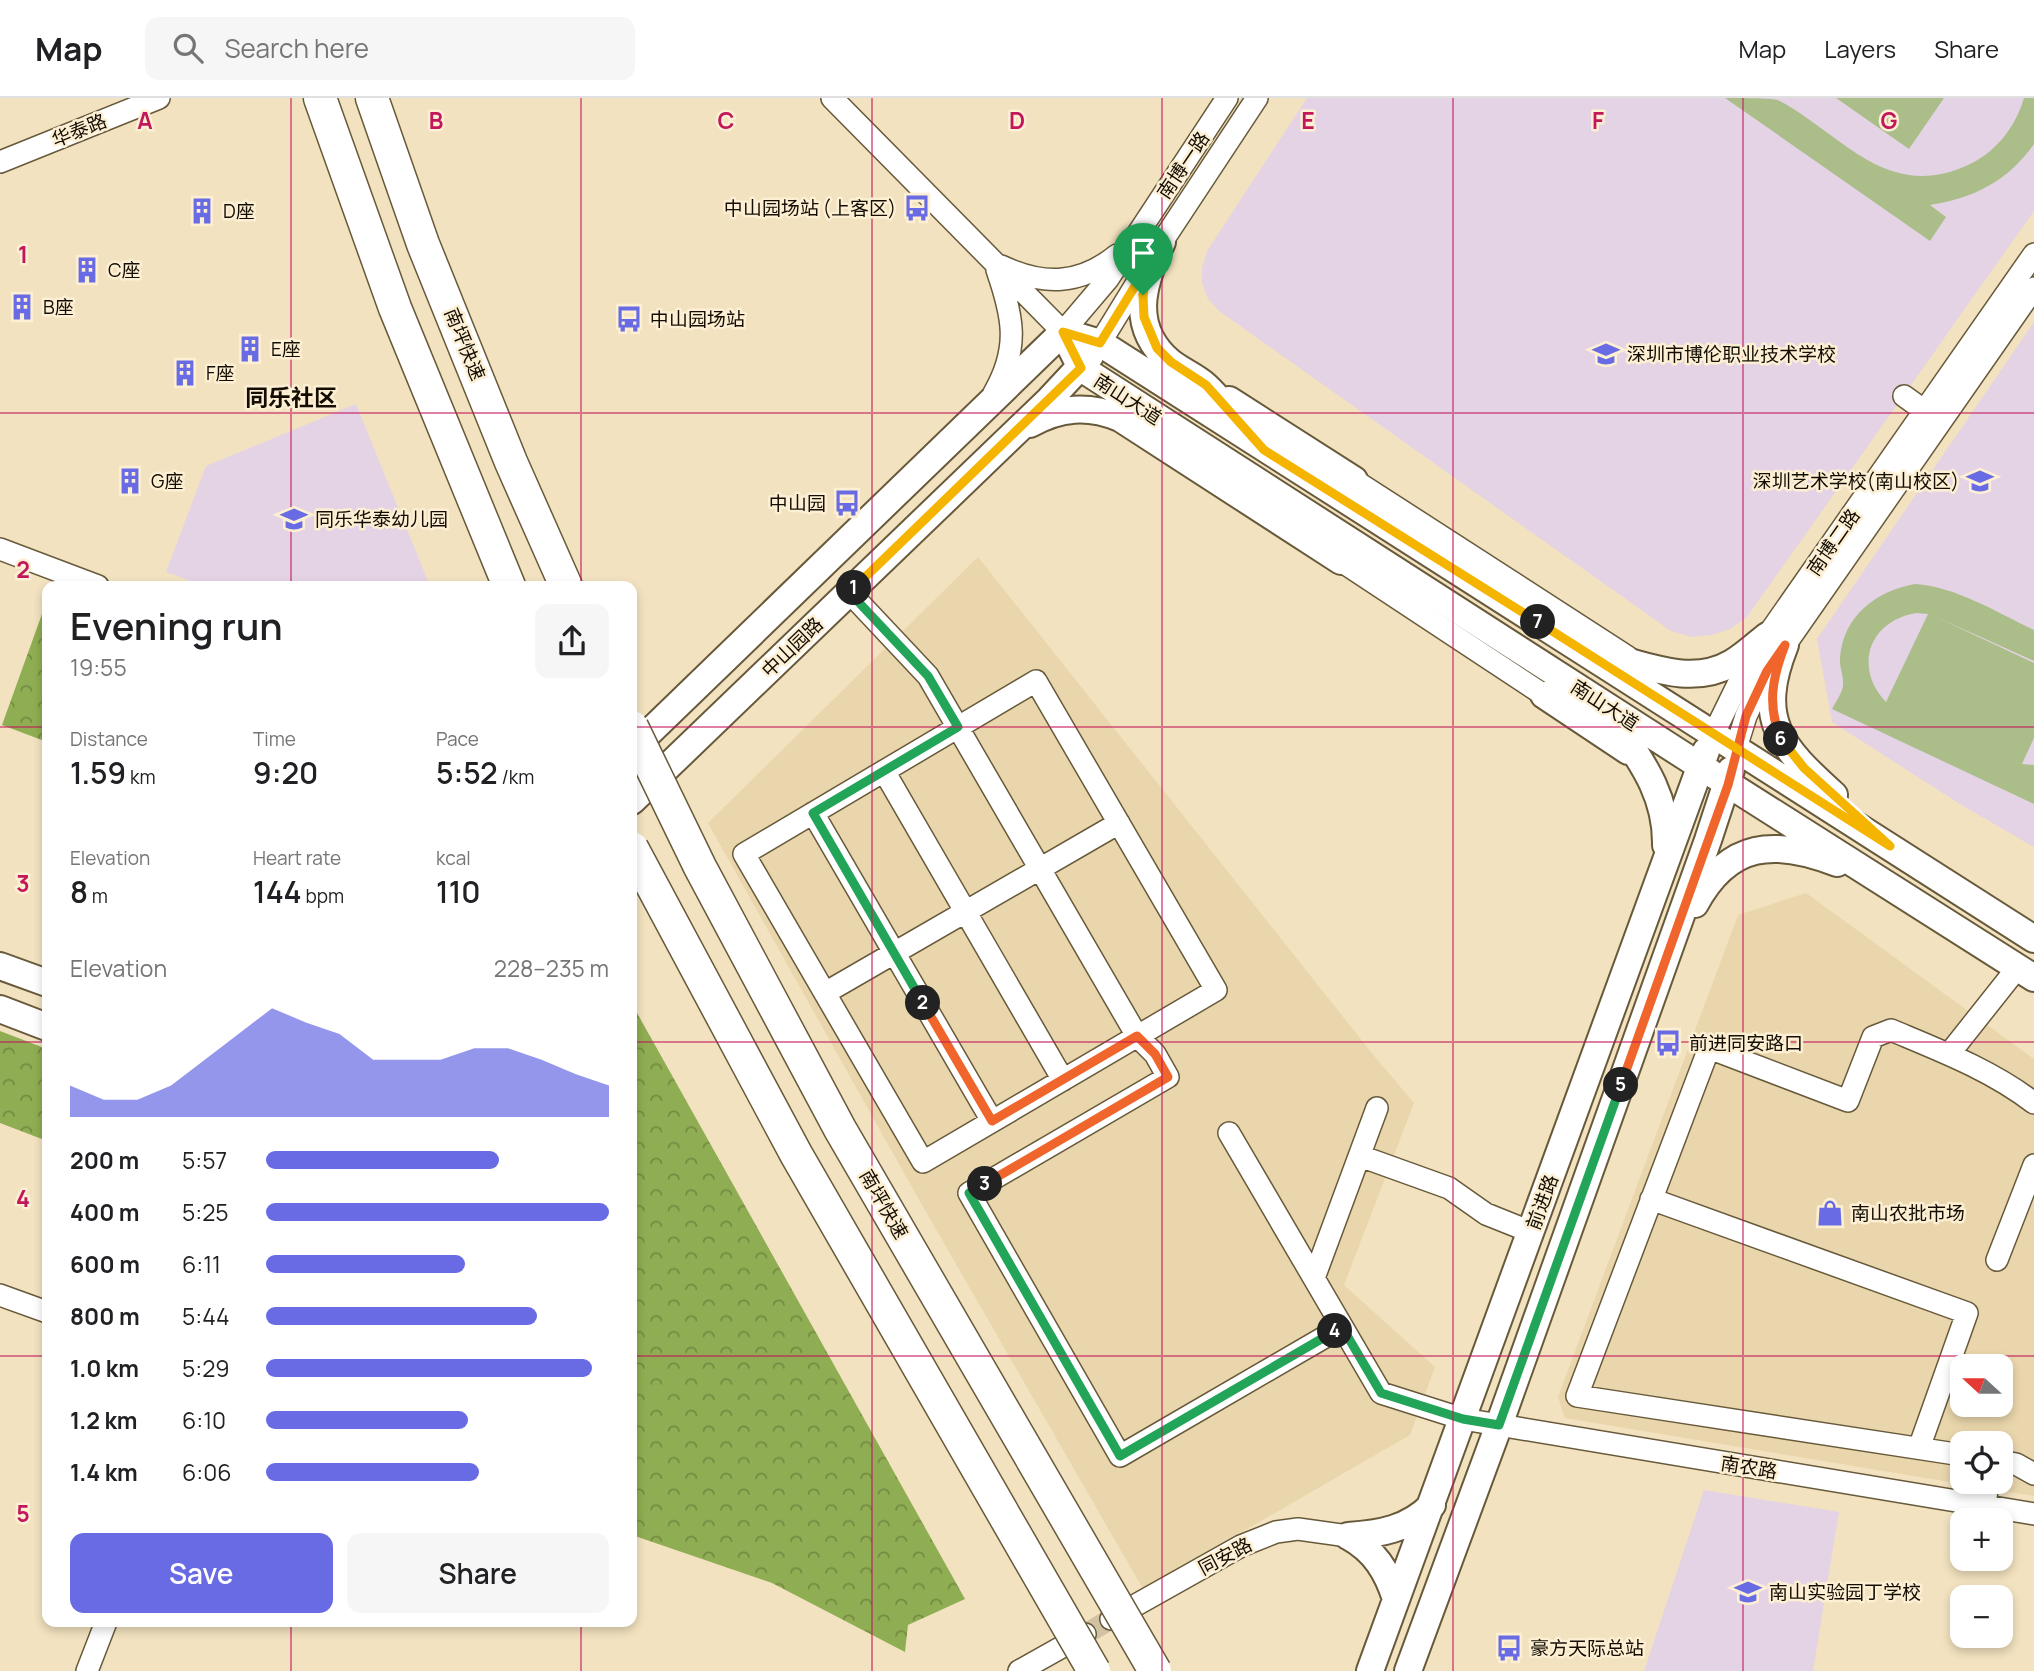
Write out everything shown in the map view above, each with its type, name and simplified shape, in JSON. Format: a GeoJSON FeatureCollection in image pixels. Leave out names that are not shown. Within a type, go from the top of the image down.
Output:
{"type":"FeatureCollection","features":[{"type":"Feature","properties":{"kind":"highway"},"geometry":{"type":"LineString","coordinates":[[320,98],[395,308],[507,581]]}},
{"type":"Feature","properties":{"kind":"highway","name":"南坪快速"},"geometry":{"type":"LineString","coordinates":[[372,98],[423,244],[511,462],[564,581]]}},
{"type":"Feature","properties":{"kind":"highway","name":"南坪快速"},"geometry":{"type":"LineString","coordinates":[[637,737],[700,867],[840,1129],[1155,1671]]}},
{"type":"Feature","properties":{"kind":"highway"},"geometry":{"type":"LineString","coordinates":[[637,857],[796,1154],[1094,1671]]}},
{"type":"Feature","properties":{"kind":"main road"},"geometry":{"type":"LineString","coordinates":[[1149,239],[1143,295],[1144,317],[1157,348],[1171,362],[1354,480]]}},
{"type":"Feature","properties":{"kind":"main road","name":"南山大道"},"geometry":{"type":"LineString","coordinates":[[1063,332],[1100,343],[2034,939]]}},
{"type":"Feature","properties":{"kind":"main road","name":"南山大道"},"geometry":{"type":"LineString","coordinates":[[1063,332],[1081,368],[1728,785],[2029,975]]}},
{"type":"Feature","properties":{"kind":"main road","name":"中山园路"},"geometry":{"type":"LineString","coordinates":[[637,744],[1063,332]]}},
{"type":"Feature","properties":{"kind":"main road","name":"中山园路"},"geometry":{"type":"LineString","coordinates":[[637,796],[1081,368],[1100,343]]}},
{"type":"Feature","properties":{"kind":"main road"},"geometry":{"type":"LineString","coordinates":[[1081,368],[1120,418]]}},
{"type":"Feature","properties":{"kind":"main road"},"geometry":{"type":"LineString","coordinates":[[1206,385],[1264,450]]}},
{"type":"Feature","properties":{"kind":"main road"},"geometry":{"type":"LineString","coordinates":[[1013,434],[1042,418],[1083,408],[1100,410],[1120,418],[1341,561]]}},
{"type":"Feature","properties":{"kind":"main road"},"geometry":{"type":"LineString","coordinates":[[1218,482],[1285,499]]}},
{"type":"Feature","properties":{"kind":"main road"},"geometry":{"type":"LineString","coordinates":[[1580,649],[1667,672],[1690,675],[1709,673],[1776,641],[1771,696],[1774,720],[1781,738],[1804,768],[1890,846]]}},
{"type":"Feature","properties":{"kind":"main road"},"geometry":{"type":"LineString","coordinates":[[1544,695],[1640,761]]}},
{"type":"Feature","properties":{"kind":"main road"},"geometry":{"type":"LineString","coordinates":[[1602,703],[1658,792],[1664,811],[1665,860]]}},
{"type":"Feature","properties":{"kind":"main road","name":"前进路"},"geometry":{"type":"LineString","coordinates":[[1370,1671],[1665,860],[1714,733]]}},
{"type":"Feature","properties":{"kind":"main road","name":"前进路"},"geometry":{"type":"LineString","coordinates":[[1408,1671],[1668,955],[1728,785],[1736,748]]}},
{"type":"Feature","properties":{"kind":"main road"},"geometry":{"type":"LineString","coordinates":[[1668,955],[1701,893],[1721,869],[1739,855],[1758,849],[1801,853],[1833,861],[1878,879]]}},
{"type":"Feature","properties":{"kind":"main road"},"geometry":{"type":"LineString","coordinates":[[0,966],[42,982]]}},
{"type":"Feature","properties":{"kind":"main road"},"geometry":{"type":"LineString","coordinates":[[0,1009],[42,1025]]}},
{"type":"Feature","properties":{"kind":"main road"},"geometry":{"type":"LineString","coordinates":[[1348,1536],[1386,1532],[1421,1516],[1432,1505]]}},
{"type":"Feature","properties":{"kind":"main road"},"geometry":{"type":"LineString","coordinates":[[1348,1536],[1376,1557],[1389,1576],[1396,1599]]}},
{"type":"Feature","properties":{"kind":"street","name":"华泰路"},"geometry":{"type":"LineString","coordinates":[[0,162],[159,98]]}},
{"type":"Feature","properties":{"kind":"street"},"geometry":{"type":"LineString","coordinates":[[832,98],[1063,332]]}},
{"type":"Feature","properties":{"kind":"street","name":"南博一路"},"geometry":{"type":"LineString","coordinates":[[1063,332],[1108,279],[1149,239],[1227,98]]}},
{"type":"Feature","properties":{"kind":"street"},"geometry":{"type":"LineString","coordinates":[[1100,343],[1149,239],[1256,98]]}},
{"type":"Feature","properties":{"kind":"street"},"geometry":{"type":"LineString","coordinates":[[996,264],[1034,278],[1079,278],[1100,269],[1117,256],[1149,239]]}},
{"type":"Feature","properties":{"kind":"street","name":"南博二路"},"geometry":{"type":"LineString","coordinates":[[1714,733],[1740,680],[1776,641],[1932,417],[2034,254]]}},
{"type":"Feature","properties":{"kind":"street"},"geometry":{"type":"LineString","coordinates":[[986,407],[1003,377],[1010,357],[1013,334],[1008,301],[996,264]]}},
{"type":"Feature","properties":{"kind":"street","name":"南博二路"},"geometry":{"type":"LineString","coordinates":[[1932,417],[2034,288]]}},
{"type":"Feature","properties":{"kind":"street"},"geometry":{"type":"LineString","coordinates":[[1904,396],[1932,417]]}},
{"type":"Feature","properties":{"kind":"street"},"geometry":{"type":"LineString","coordinates":[[1264,450],[1354,480],[1639,664],[1667,704]]}},
{"type":"Feature","properties":{"kind":"street"},"geometry":{"type":"LineString","coordinates":[[1285,499],[1341,561],[1544,695],[1602,703]]}},
{"type":"Feature","properties":{"kind":"street"},"geometry":{"type":"LineString","coordinates":[[0,550],[84,581]]}},
{"type":"Feature","properties":{"kind":"street"},"geometry":{"type":"LineString","coordinates":[[849,592],[928,676],[1137,1036],[1155,1054],[1168,1077],[969,1193],[1120,1456],[1342,1327]]}},
{"type":"Feature","properties":{"kind":"street","name":"南博二路"},"geometry":{"type":"LineString","coordinates":[[1736,748],[1776,641]]}},
{"type":"Feature","properties":{"kind":"street"},"geometry":{"type":"LineString","coordinates":[[1036,681],[1216,990],[923,1162],[744,854],[958,727],[1036,681]]}},
{"type":"Feature","properties":{"kind":"street"},"geometry":{"type":"LineString","coordinates":[[884,771],[1063,1080]]}},
{"type":"Feature","properties":{"kind":"street"},"geometry":{"type":"LineString","coordinates":[[813,813],[992,1121]]}},
{"type":"Feature","properties":{"kind":"street"},"geometry":{"type":"LineString","coordinates":[[825,993],[1119,823]]}},
{"type":"Feature","properties":{"kind":"street"},"geometry":{"type":"LineString","coordinates":[[1949,1054],[2029,975]]}},
{"type":"Feature","properties":{"kind":"street"},"geometry":{"type":"LineString","coordinates":[[1950,1453],[1577,1396],[1709,1048],[1848,1101],[1872,1037],[1891,1030],[2006,1082],[2034,1103]]}},
{"type":"Feature","properties":{"kind":"street"},"geometry":{"type":"LineString","coordinates":[[1314,1278],[1377,1108]]}},
{"type":"Feature","properties":{"kind":"street","name":"南农路"},"geometry":{"type":"LineString","coordinates":[[1229,1133],[1381,1393],[1463,1419],[2034,1514]]}},
{"type":"Feature","properties":{"kind":"street"},"geometry":{"type":"LineString","coordinates":[[1360,1156],[1450,1188],[1486,1214],[1531,1232]]}},
{"type":"Feature","properties":{"kind":"street"},"geometry":{"type":"LineString","coordinates":[[1997,1260],[2034,1165]]}},
{"type":"Feature","properties":{"kind":"street"},"geometry":{"type":"LineString","coordinates":[[1651,1199],[1967,1313],[1919,1448]]}},
{"type":"Feature","properties":{"kind":"street"},"geometry":{"type":"LineString","coordinates":[[0,1295],[42,1310]]}},
{"type":"Feature","properties":{"kind":"street"},"geometry":{"type":"LineString","coordinates":[[2013,1463],[2034,1474]]}},
{"type":"Feature","properties":{"kind":"street"},"geometry":{"type":"LineString","coordinates":[[1985,1506],[1986,1494]]}},
{"type":"Feature","properties":{"kind":"street","name":"同安路"},"geometry":{"type":"LineString","coordinates":[[1111,1619],[1241,1545],[1276,1532],[1298,1529],[1348,1536]]}},
{"type":"Feature","properties":{"kind":"street"},"geometry":{"type":"LineString","coordinates":[[87,1671],[104,1627]]}},
{"type":"Feature","properties":{"kind":"street"},"geometry":{"type":"LineString","coordinates":[[1019,1671],[1089,1632]]}},
{"type":"Feature","properties":{"kind":"shaded area","name":"深圳市博伦职业技术学校"},"geometry":{"type":"Polygon","coordinates":[[[1307,98],[2034,98],[2034,211],[1747,617],[1730,629],[1692,637],[1671,631],[1219,311],[1208,299],[1202,283],[1202,268],[1207,251],[1307,98]]]}},
{"type":"Feature","properties":{"kind":"shaded area","name":"深圳艺术学校(南山校区)"},"geometry":{"type":"Polygon","coordinates":[[[2034,322],[2034,847],[1963,806],[1832,722],[1817,639],[2034,322]]]}},
{"type":"Feature","properties":{"kind":"shaded area","name":"同乐华泰幼儿园"},"geometry":{"type":"Polygon","coordinates":[[[356,404],[428,581],[191,581],[166,572],[206,466],[356,404]]]}},
{"type":"Feature","properties":{"kind":"shaded area"},"geometry":{"type":"Polygon","coordinates":[[[978,557],[1414,1103],[1344,1285],[1435,1367],[1410,1435],[1143,1589],[918,1198],[708,823],[978,557]]]}},
{"type":"Feature","properties":{"kind":"shaded area","name":"南山农批市场"},"geometry":{"type":"Polygon","coordinates":[[[1806,893],[2034,1059],[2034,1496],[2013,1493],[2013,1431],[1950,1431],[1950,1482],[1565,1418],[1558,1397],[1738,915],[1806,893]]]}},
{"type":"Feature","properties":{"kind":"shaded area","name":"南山实验园丁学校"},"geometry":{"type":"Polygon","coordinates":[[[1704,1490],[1839,1512],[1813,1671],[1644,1671],[1704,1490]]]}},
{"type":"Feature","properties":{"kind":"green space"},"geometry":{"type":"Polygon","coordinates":[[[1725,98],[1778,100],[1868,160],[1891,171],[1916,176],[1942,174],[1981,158],[2005,136],[2024,98],[2034,98],[2034,144],[2013,168],[1989,186],[1961,198],[1930,205],[1946,217],[1930,241],[1725,98]]]}},
{"type":"Feature","properties":{"kind":"green space"},"geometry":{"type":"Polygon","coordinates":[[[1836,98],[1944,98],[1909,149],[1836,98]]]}},
{"type":"Feature","properties":{"kind":"green space"},"geometry":{"type":"Polygon","coordinates":[[[1915,584],[1946,590],[1976,601],[2034,630],[2034,661],[1934,616],[2034,663],[2034,738],[2022,764],[2034,765],[2034,804],[1832,709],[1843,688],[1840,658],[1847,630],[1864,608],[1875,599],[1901,587],[1915,584]],[[1916,613],[1887,625],[1877,635],[1871,647],[1870,674],[1886,702],[1928,614],[1916,613]]]}},
{"type":"Feature","properties":{"kind":"green space"},"geometry":{"type":"Polygon","coordinates":[[[42,614],[42,740],[2,725],[42,614]]]}},
{"type":"Feature","properties":{"kind":"green space"},"geometry":{"type":"Polygon","coordinates":[[[637,1013],[965,1599],[908,1625],[905,1652],[772,1583],[637,1537],[637,1013]]]}},
{"type":"Feature","properties":{"kind":"green space"},"geometry":{"type":"Polygon","coordinates":[[[0,1031],[42,1047],[42,1139],[0,1123],[0,1031]]]}},
{"type":"Feature","properties":{"kind":"tunnel"},"geometry":{"type":"LineString","coordinates":[[1089,1632],[1111,1619]]}},
{"type":"Feature","properties":{"kind":"place","name":"中山园场站 (上客区)"},"geometry":{"type":"Point","coordinates":[917,208]}},
{"type":"Feature","properties":{"kind":"place","name":"D座"},"geometry":{"type":"Point","coordinates":[202,211]}},
{"type":"Feature","properties":{"kind":"place","name":"C座"},"geometry":{"type":"Point","coordinates":[87,270]}},
{"type":"Feature","properties":{"kind":"place","name":"B座"},"geometry":{"type":"Point","coordinates":[22,307]}},
{"type":"Feature","properties":{"kind":"place","name":"中山园场站"},"geometry":{"type":"Point","coordinates":[629,319]}},
{"type":"Feature","properties":{"kind":"place","name":"E座"},"geometry":{"type":"Point","coordinates":[250,349]}},
{"type":"Feature","properties":{"kind":"place","name":"深圳市博伦职业技术学校"},"geometry":{"type":"Point","coordinates":[1606,354]}},
{"type":"Feature","properties":{"kind":"place","name":"F座"},"geometry":{"type":"Point","coordinates":[185,373]}},
{"type":"Feature","properties":{"kind":"place","name":"G座"},"geometry":{"type":"Point","coordinates":[130,481]}},
{"type":"Feature","properties":{"kind":"place","name":"深圳艺术学校(南山校区)"},"geometry":{"type":"Point","coordinates":[1980,481]}},
{"type":"Feature","properties":{"kind":"place","name":"中山园"},"geometry":{"type":"Point","coordinates":[847,503]}},
{"type":"Feature","properties":{"kind":"place","name":"同乐华泰幼儿园"},"geometry":{"type":"Point","coordinates":[294,519]}},
{"type":"Feature","properties":{"kind":"place","name":"前进同安路口"},"geometry":{"type":"Point","coordinates":[1668,1043]}},
{"type":"Feature","properties":{"kind":"place","name":"南山农批市场"},"geometry":{"type":"Point","coordinates":[1830,1213]}},
{"type":"Feature","properties":{"kind":"place","name":"南山实验园丁学校"},"geometry":{"type":"Point","coordinates":[1748,1592]}},
{"type":"Feature","properties":{"kind":"place","name":"豪方天际总站"},"geometry":{"type":"Point","coordinates":[1509,1648]}},
{"type":"Feature","properties":{"kind":"district","name":"同乐社区"},"geometry":{"type":"Point","coordinates":[291,398]}},
{"type":"Feature","properties":{"kind":"route"},"geometry":{"type":"LineString","coordinates":[[1143,295],[1144,317],[1157,348],[1171,362],[1206,385],[1264,450],[1714,733],[1736,748],[1890,846],[1804,768],[1781,738],[1774,720],[1771,696],[1775,671],[1785,645],[1767,671],[1746,716],[1736,748],[1728,785],[1499,1425],[1463,1419],[1381,1393],[1342,1327],[1120,1456],[969,1193],[1168,1077],[1155,1054],[1137,1036],[992,1121],[813,813],[958,727],[928,676],[849,592],[1081,368],[1063,332],[1100,343],[1162,242],[1147,274],[1143,295]]}}]}
